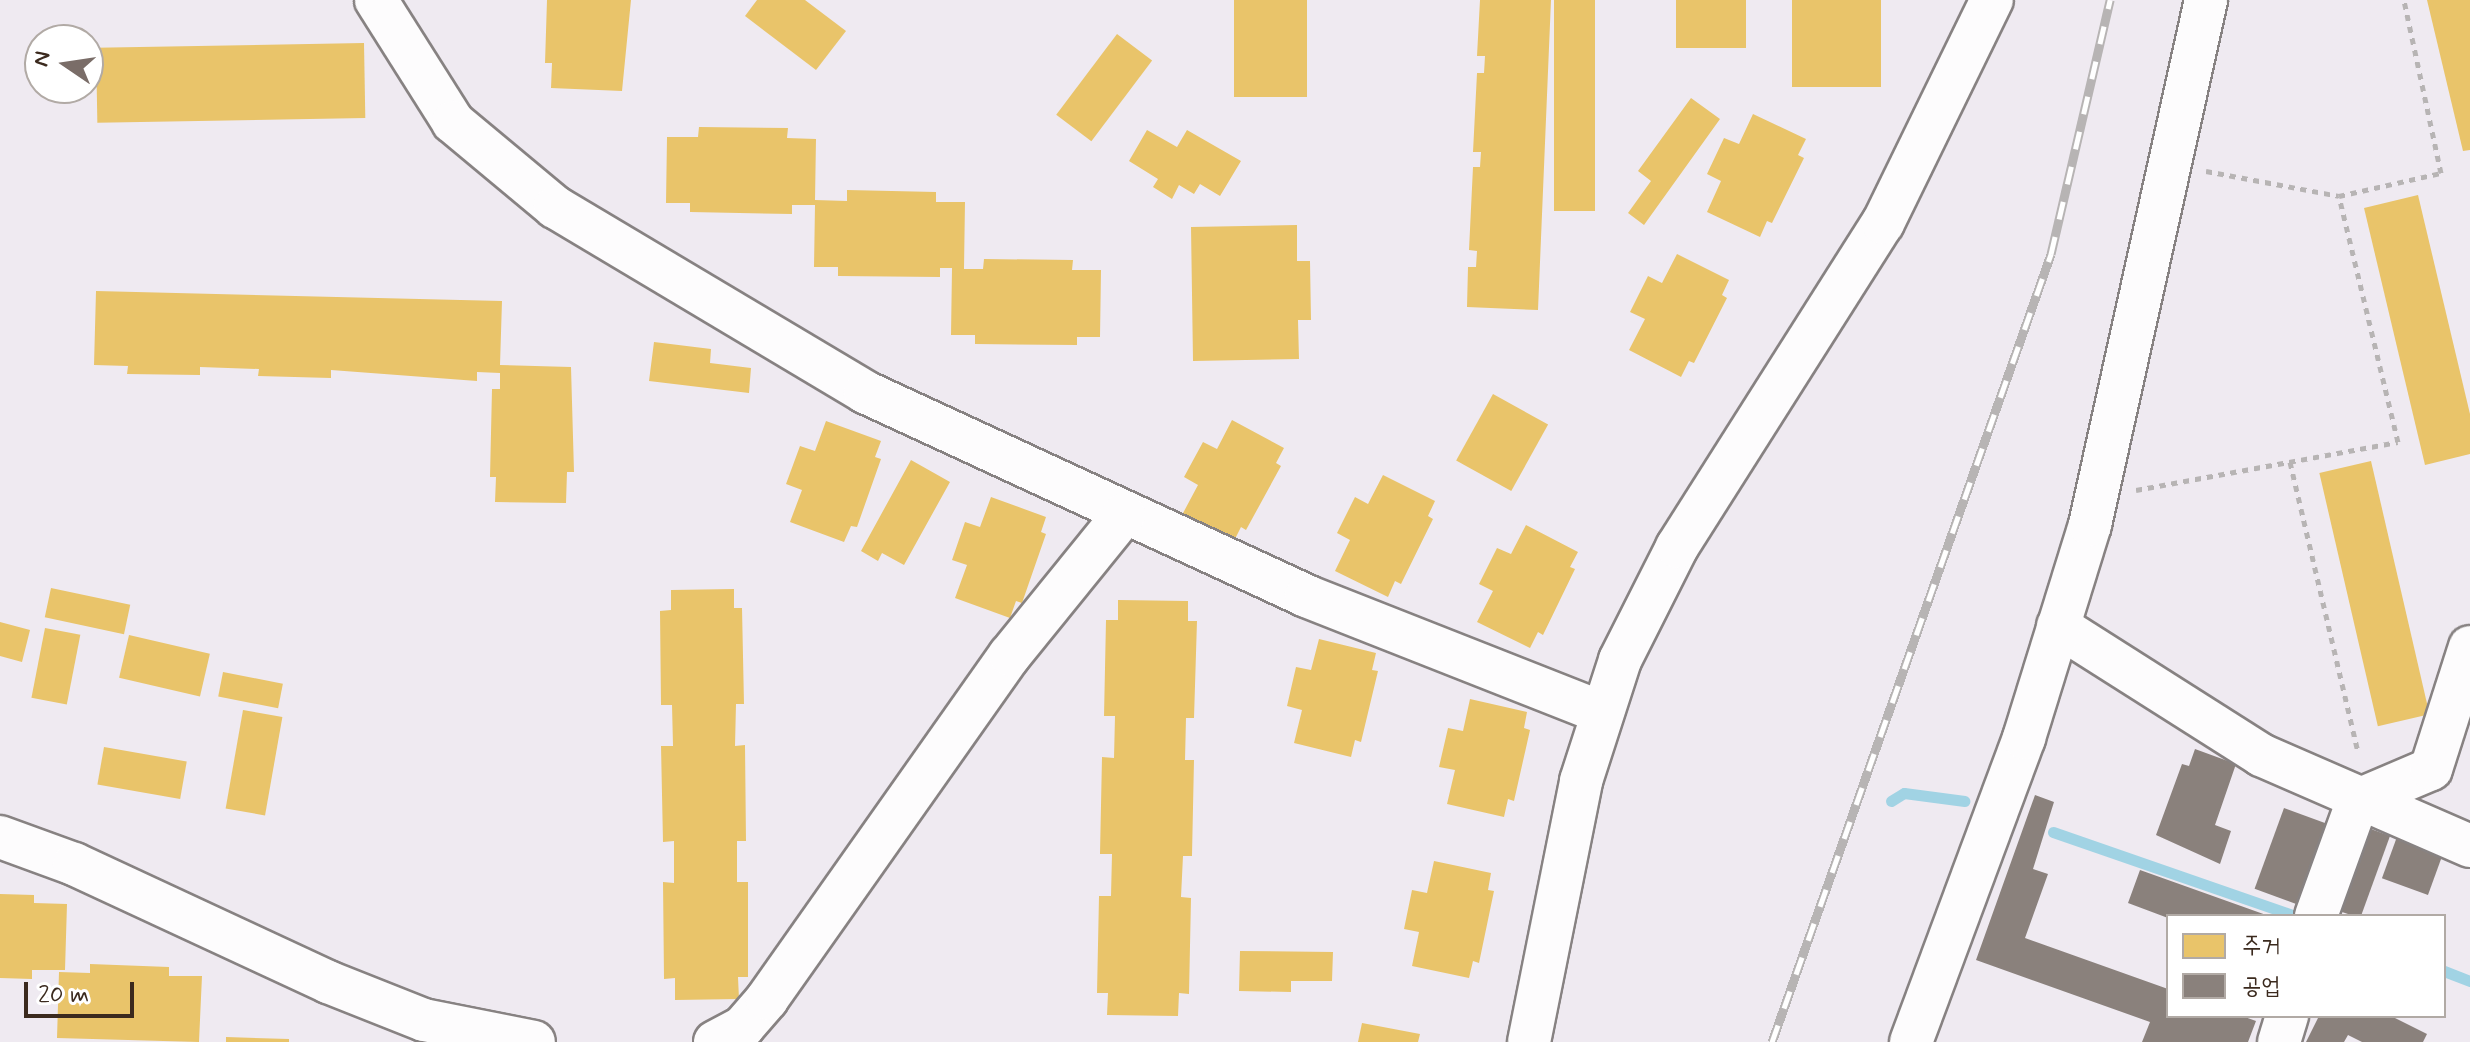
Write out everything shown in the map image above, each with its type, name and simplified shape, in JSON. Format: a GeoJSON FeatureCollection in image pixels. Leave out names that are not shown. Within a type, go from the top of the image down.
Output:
{"type":"FeatureCollection","features":[{"type":"Feature","properties":{"kind":"street"},"geometry":{"type":"LineString","coordinates":[[376,0],[453,122],[555,207],[865,392],[1306,596],[1600,712]]}},
{"type":"Feature","properties":{"kind":"street"},"geometry":{"type":"LineString","coordinates":[[1529,1042],[1581,781],[1600,712],[1677,547],[1883,223],[1992,0]]}},
{"type":"Feature","properties":{"kind":"street"},"geometry":{"type":"LineString","coordinates":[[1911,1042],[2024,738],[2096,497],[2206,0]]}},
{"type":"Feature","properties":{"kind":"street"},"geometry":{"type":"LineString","coordinates":[[715,1042],[743,1027],[767,999],[1010,655],[1124,514]]}},
{"type":"Feature","properties":{"kind":"street"},"geometry":{"type":"LineString","coordinates":[[2058,626],[2261,755],[2470,846]]}},
{"type":"Feature","properties":{"kind":"street"},"geometry":{"type":"LineString","coordinates":[[2317,914],[2363,797],[2431,769],[2470,647]]}},
{"type":"Feature","properties":{"kind":"street"},"geometry":{"type":"LineString","coordinates":[[0,837],[74,864],[328,982],[424,1020],[534,1042]]}},
{"type":"Feature","properties":{"kind":"street"},"geometry":{"type":"LineString","coordinates":[[2279,1042],[2286,1018]]}},
{"type":"Feature","properties":{"kind":"path"},"geometry":{"type":"LineString","coordinates":[[2170,164],[2339,196],[2441,173],[2404,0]]}},
{"type":"Feature","properties":{"kind":"path"},"geometry":{"type":"LineString","coordinates":[[2096,497],[2398,442],[2339,196]]}},
{"type":"Feature","properties":{"kind":"path"},"geometry":{"type":"LineString","coordinates":[[2290,462],[2363,797]]}},
{"type":"Feature","properties":{"kind":"building: 주거"},"geometry":{"type":"Polygon","coordinates":[[[547,0],[631,0],[622,91],[551,88],[552,63],[545,63],[547,0]]]}},
{"type":"Feature","properties":{"kind":"building: 주거"},"geometry":{"type":"Polygon","coordinates":[[[757,0],[805,0],[846,31],[816,70],[745,16],[757,0]]]}},
{"type":"Feature","properties":{"kind":"building: 주거"},"geometry":{"type":"Polygon","coordinates":[[[1234,0],[1307,0],[1307,97],[1234,97],[1234,0]]]}},
{"type":"Feature","properties":{"kind":"building: 주거"},"geometry":{"type":"Polygon","coordinates":[[[1480,0],[1551,0],[1538,310],[1467,307],[1468,267],[1476,267],[1477,251],[1469,250],[1473,167],[1480,167],[1481,152],[1473,152],[1477,73],[1484,73],[1485,56],[1477,56],[1480,0]]]}},
{"type":"Feature","properties":{"kind":"building: 주거"},"geometry":{"type":"Polygon","coordinates":[[[1554,0],[1595,0],[1595,211],[1554,211],[1554,0]]]}},
{"type":"Feature","properties":{"kind":"building: 주거"},"geometry":{"type":"Polygon","coordinates":[[[1676,0],[1746,0],[1746,48],[1676,48],[1676,0]]]}},
{"type":"Feature","properties":{"kind":"building: 주거"},"geometry":{"type":"Polygon","coordinates":[[[1792,0],[1881,0],[1881,87],[1792,87],[1792,0]]]}},
{"type":"Feature","properties":{"kind":"building: 주거"},"geometry":{"type":"Polygon","coordinates":[[[2427,0],[2470,0],[2470,150],[2463,151],[2427,0]]]}},
{"type":"Feature","properties":{"kind":"building: 주거"},"geometry":{"type":"Polygon","coordinates":[[[1117,34],[1152,60],[1091,141],[1056,115],[1117,34]]]}},
{"type":"Feature","properties":{"kind":"building: 주거"},"geometry":{"type":"Polygon","coordinates":[[[364,43],[365,118],[97,123],[97,104],[104,104],[104,48],[364,43]]]}},
{"type":"Feature","properties":{"kind":"building: 주거"},"geometry":{"type":"Polygon","coordinates":[[[1691,98],[1720,119],[1644,225],[1628,213],[1651,181],[1638,171],[1691,98]]]}},
{"type":"Feature","properties":{"kind":"building: 주거"},"geometry":{"type":"Polygon","coordinates":[[[1753,114],[1806,139],[1798,155],[1804,158],[1772,223],[1767,221],[1760,237],[1707,212],[1721,181],[1707,174],[1724,138],[1739,144],[1753,114]]]}},
{"type":"Feature","properties":{"kind":"building: 주거"},"geometry":{"type":"Polygon","coordinates":[[[699,127],[788,128],[787,138],[816,139],[815,200],[847,201],[847,190],[936,192],[936,202],[965,202],[964,269],[983,269],[984,259],[1073,260],[1072,270],[1101,270],[1100,337],[1077,337],[1077,345],[975,344],[975,335],[951,335],[952,268],[940,268],[940,277],[838,276],[838,267],[814,267],[815,205],[792,205],[792,214],[690,212],[690,203],[666,203],[667,137],[698,137],[699,127]]]}},
{"type":"Feature","properties":{"kind":"building: 주거"},"geometry":{"type":"Polygon","coordinates":[[[1147,130],[1177,147],[1187,130],[1241,161],[1220,196],[1200,184],[1194,194],[1179,185],[1172,199],[1153,187],[1158,179],[1129,161],[1147,130]]]}},
{"type":"Feature","properties":{"kind":"building: 주거"},"geometry":{"type":"Polygon","coordinates":[[[2418,195],[2470,414],[2470,454],[2425,465],[2364,208],[2418,195]]]}},
{"type":"Feature","properties":{"kind":"building: 주거"},"geometry":{"type":"Polygon","coordinates":[[[1297,225],[1297,261],[1310,261],[1311,320],[1298,320],[1299,359],[1193,361],[1191,227],[1297,225]]]}},
{"type":"Feature","properties":{"kind":"building: 주거"},"geometry":{"type":"Polygon","coordinates":[[[1677,254],[1729,280],[1722,295],[1727,298],[1694,363],[1689,361],[1681,377],[1629,350],[1645,319],[1630,312],[1648,276],[1662,283],[1677,254]]]}},
{"type":"Feature","properties":{"kind":"building: 주거"},"geometry":{"type":"Polygon","coordinates":[[[96,291],[502,301],[500,365],[571,367],[574,472],[567,472],[566,503],[495,502],[496,477],[490,477],[492,389],[500,389],[500,373],[477,372],[477,381],[331,370],[331,378],[258,376],[259,369],[200,367],[200,375],[127,374],[128,366],[94,365],[96,291]]]}},
{"type":"Feature","properties":{"kind":"building: 주거"},"geometry":{"type":"Polygon","coordinates":[[[654,342],[711,349],[710,363],[751,368],[749,393],[649,381],[654,342]]]}},
{"type":"Feature","properties":{"kind":"building: 주거"},"geometry":{"type":"Polygon","coordinates":[[[1493,394],[1548,425],[1511,491],[1456,460],[1493,394]]]}},
{"type":"Feature","properties":{"kind":"building: 주거"},"geometry":{"type":"Polygon","coordinates":[[[1232,420],[1284,448],[1276,463],[1281,466],[1246,530],[1241,527],[1233,543],[1182,515],[1198,485],[1184,477],[1203,442],[1217,449],[1232,420]]]}},
{"type":"Feature","properties":{"kind":"building: 주거"},"geometry":{"type":"Polygon","coordinates":[[[826,421],[881,441],[875,457],[881,459],[857,527],[851,526],[844,542],[790,522],[802,490],[786,484],[800,446],[815,451],[826,421]]]}},
{"type":"Feature","properties":{"kind":"building: 주거"},"geometry":{"type":"Polygon","coordinates":[[[911,460],[950,482],[904,565],[882,553],[878,561],[861,551],[911,460]]]}},
{"type":"Feature","properties":{"kind":"building: 주거"},"geometry":{"type":"Polygon","coordinates":[[[2371,461],[2429,714],[2378,726],[2319,473],[2371,461]]]}},
{"type":"Feature","properties":{"kind":"building: 주거"},"geometry":{"type":"Polygon","coordinates":[[[1383,475],[1435,501],[1428,516],[1433,519],[1401,584],[1395,581],[1388,597],[1335,571],[1350,540],[1337,533],[1355,497],[1368,504],[1383,475]]]}},
{"type":"Feature","properties":{"kind":"building: 주거"},"geometry":{"type":"Polygon","coordinates":[[[991,497],[1046,517],[1041,532],[1046,534],[1022,603],[1016,601],[1010,618],[955,598],[967,565],[952,560],[965,522],[980,527],[991,497]]]}},
{"type":"Feature","properties":{"kind":"building: 주거"},"geometry":{"type":"Polygon","coordinates":[[[1526,525],[1578,552],[1570,567],[1575,569],[1543,635],[1538,632],[1530,648],[1477,622],[1493,591],[1479,584],[1497,548],[1511,554],[1526,525]]]}},
{"type":"Feature","properties":{"kind":"building: 주거"},"geometry":{"type":"Polygon","coordinates":[[[51,588],[130,605],[124,634],[45,617],[51,588]]]}},
{"type":"Feature","properties":{"kind":"building: 주거"},"geometry":{"type":"Polygon","coordinates":[[[734,589],[734,608],[742,608],[744,704],[736,704],[735,746],[745,745],[746,841],[737,841],[737,882],[748,882],[748,977],[738,977],[739,999],[675,1000],[675,978],[664,979],[663,882],[674,883],[674,841],[663,842],[661,746],[673,746],[672,705],[661,705],[660,611],[671,610],[671,590],[734,589]]]}},
{"type":"Feature","properties":{"kind":"building: 주거"},"geometry":{"type":"Polygon","coordinates":[[[1118,600],[1188,601],[1188,621],[1197,621],[1194,718],[1186,718],[1185,760],[1194,760],[1192,856],[1183,856],[1181,897],[1191,898],[1189,994],[1179,993],[1178,1016],[1107,1015],[1108,993],[1097,993],[1099,896],[1111,896],[1112,854],[1100,854],[1102,757],[1114,758],[1115,716],[1104,716],[1106,620],[1118,620],[1118,600]]]}},
{"type":"Feature","properties":{"kind":"building: 주거"},"geometry":{"type":"Polygon","coordinates":[[[0,622],[30,630],[22,662],[0,656],[0,622]]]}},
{"type":"Feature","properties":{"kind":"building: 주거"},"geometry":{"type":"Polygon","coordinates":[[[45,628],[80,635],[67,705],[31,698],[45,628]]]}},
{"type":"Feature","properties":{"kind":"building: 주거"},"geometry":{"type":"Polygon","coordinates":[[[129,635],[210,654],[200,697],[119,678],[129,635]]]}},
{"type":"Feature","properties":{"kind":"building: 주거"},"geometry":{"type":"Polygon","coordinates":[[[1319,639],[1376,653],[1372,670],[1378,671],[1361,742],[1355,740],[1351,757],[1294,743],[1302,710],[1287,706],[1296,667],[1311,670],[1319,639]]]}},
{"type":"Feature","properties":{"kind":"building: 주거"},"geometry":{"type":"Polygon","coordinates":[[[223,672],[283,684],[278,708],[218,697],[223,672]]]}},
{"type":"Feature","properties":{"kind":"building: 주거"},"geometry":{"type":"Polygon","coordinates":[[[1470,699],[1527,712],[1524,728],[1530,730],[1514,801],[1508,799],[1504,817],[1447,804],[1455,770],[1439,767],[1448,728],[1463,731],[1470,699]]]}},
{"type":"Feature","properties":{"kind":"building: 주거"},"geometry":{"type":"Polygon","coordinates":[[[243,710],[282,717],[265,815],[226,808],[243,710]]]}},
{"type":"Feature","properties":{"kind":"building: 주거"},"geometry":{"type":"Polygon","coordinates":[[[104,747],[187,762],[180,799],[97,784],[104,747]]]}},
{"type":"Feature","properties":{"kind":"building: 주거"},"geometry":{"type":"Polygon","coordinates":[[[1434,861],[1491,873],[1488,890],[1494,891],[1479,963],[1473,961],[1469,978],[1412,966],[1419,932],[1404,929],[1412,890],[1427,893],[1434,861]]]}},
{"type":"Feature","properties":{"kind":"building: 주거"},"geometry":{"type":"Polygon","coordinates":[[[0,894],[34,895],[34,903],[67,904],[65,970],[32,970],[32,979],[0,978],[0,894]]]}},
{"type":"Feature","properties":{"kind":"building: 주거"},"geometry":{"type":"Polygon","coordinates":[[[1240,951],[1333,952],[1332,981],[1291,981],[1291,992],[1239,991],[1240,951]]]}},
{"type":"Feature","properties":{"kind":"building: 주거"},"geometry":{"type":"Polygon","coordinates":[[[90,964],[169,967],[169,976],[202,976],[199,1042],[57,1038],[59,972],[90,973],[90,964]]]}},
{"type":"Feature","properties":{"kind":"building: 주거"},"geometry":{"type":"Polygon","coordinates":[[[1362,1023],[1420,1034],[1418,1042],[1358,1042],[1362,1023]]]}},
{"type":"Feature","properties":{"kind":"building: 주거"},"geometry":{"type":"Polygon","coordinates":[[[226,1037],[289,1039],[289,1042],[226,1042],[226,1037]]]}},
{"type":"Feature","properties":{"kind":"building: 공업"},"geometry":{"type":"Polygon","coordinates":[[[2195,749],[2236,764],[2215,825],[2231,831],[2220,864],[2156,835],[2182,764],[2189,766],[2195,749]]]}},
{"type":"Feature","properties":{"kind":"building: 공업"},"geometry":{"type":"Polygon","coordinates":[[[2035,795],[2054,802],[2033,869],[2048,874],[2025,938],[2166,988],[2166,1018],[2248,1018],[2256,1021],[2248,1042],[2142,1042],[2150,1022],[1976,960],[2035,795]]]}},
{"type":"Feature","properties":{"kind":"building: 공업"},"geometry":{"type":"Polygon","coordinates":[[[2284,808],[2326,823],[2297,904],[2255,889],[2284,808]]]}},
{"type":"Feature","properties":{"kind":"building: 공업"},"geometry":{"type":"Polygon","coordinates":[[[2360,825],[2390,836],[2362,914],[2348,914],[2330,908],[2360,825]]]}},
{"type":"Feature","properties":{"kind":"building: 공업"},"geometry":{"type":"Polygon","coordinates":[[[2398,834],[2444,851],[2428,895],[2382,878],[2398,834]]]}},
{"type":"Feature","properties":{"kind":"building: 공업"},"geometry":{"type":"Polygon","coordinates":[[[2140,870],[2263,914],[2166,914],[2166,917],[2128,903],[2140,870]]]}},
{"type":"Feature","properties":{"kind":"building: 공업"},"geometry":{"type":"Polygon","coordinates":[[[2318,1018],[2395,1018],[2427,1034],[2423,1042],[2362,1042],[2348,1035],[2344,1042],[2306,1042],[2318,1018]]]}},
{"type":"Feature","properties":{"kind":"waterway"},"geometry":{"type":"LineString","coordinates":[[1891,801],[1904,793],[1964,801]]}},
{"type":"Feature","properties":{"kind":"waterway"},"geometry":{"type":"LineString","coordinates":[[2053,832],[2290,914]]}},
{"type":"Feature","properties":{"kind":"waterway"},"geometry":{"type":"LineString","coordinates":[[2446,972],[2470,981]]}},
{"type":"Feature","properties":{"kind":"railway"},"geometry":{"type":"LineString","coordinates":[[1772,1042],[2051,254],[2110,0]]}}]}
